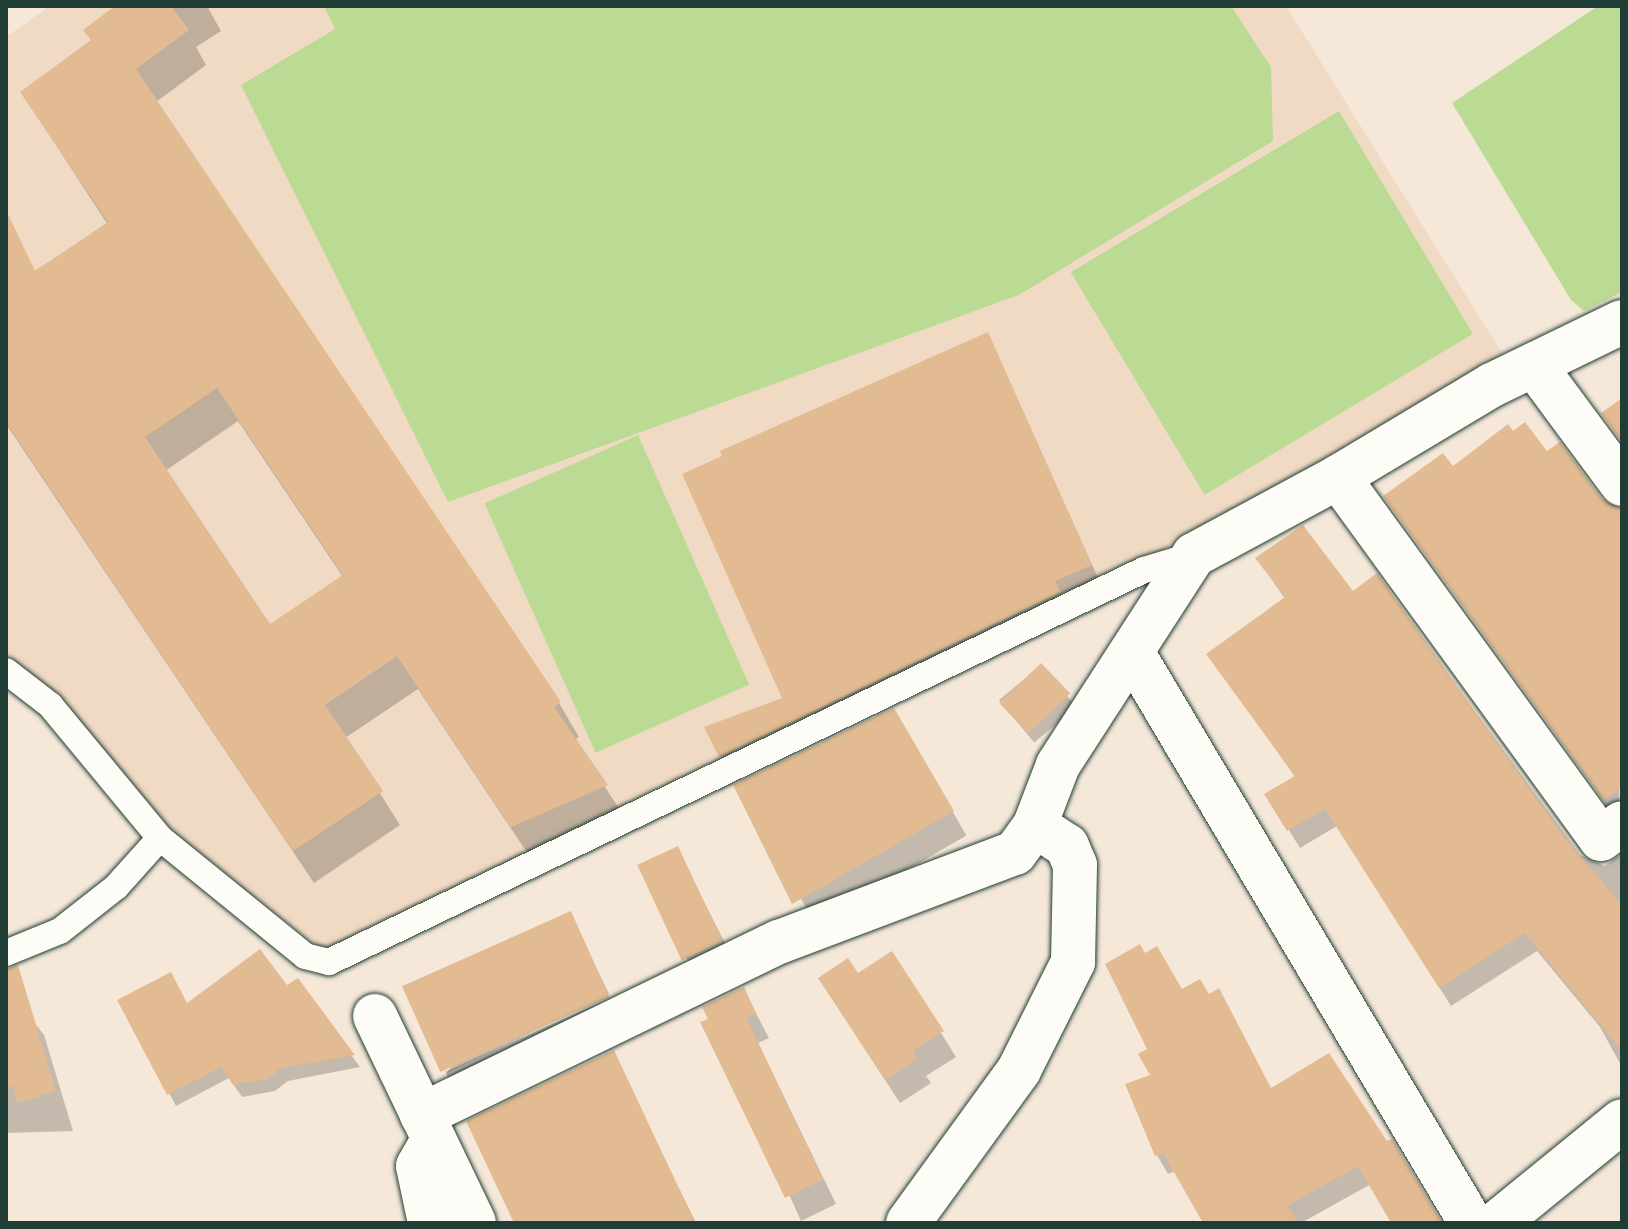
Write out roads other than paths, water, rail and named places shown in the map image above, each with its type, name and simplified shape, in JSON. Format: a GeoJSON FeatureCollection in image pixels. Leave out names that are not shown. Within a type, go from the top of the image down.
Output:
{"type":"FeatureCollection","features":[{"type":"Feature","properties":{"kind":"street"},"geometry":{"type":"LineString","coordinates":[[430,1223],[418,1166],[427,1128],[779,942],[994,865],[1015,853],[1035,825],[1058,765],[1194,555],[1534,365],[1622,322]]}},
{"type":"Feature","properties":{"kind":"street"},"geometry":{"type":"LineString","coordinates":[[1534,365],[1622,484]]}},
{"type":"Feature","properties":{"kind":"street"},"geometry":{"type":"LineString","coordinates":[[1338,477],[1601,839],[1622,823]]}},
{"type":"Feature","properties":{"kind":"street"},"geometry":{"type":"LineString","coordinates":[[1132,652],[1498,1221],[1622,1121]]}},
{"type":"Feature","properties":{"kind":"street"},"geometry":{"type":"LineString","coordinates":[[908,1223],[1019,1070],[1073,962],[1075,865],[1067,846],[1035,825]]}},
{"type":"Feature","properties":{"kind":"street"},"geometry":{"type":"LineString","coordinates":[[375,1016],[474,1223]]}},
{"type":"Feature","properties":{"kind":"lane"},"geometry":{"type":"LineString","coordinates":[[6,671],[50,705],[160,838],[305,956],[329,962],[1144,570],[1194,555]]}},
{"type":"Feature","properties":{"kind":"lane"},"geometry":{"type":"LineString","coordinates":[[6,953],[60,931],[127,877],[160,838]]}}]}
